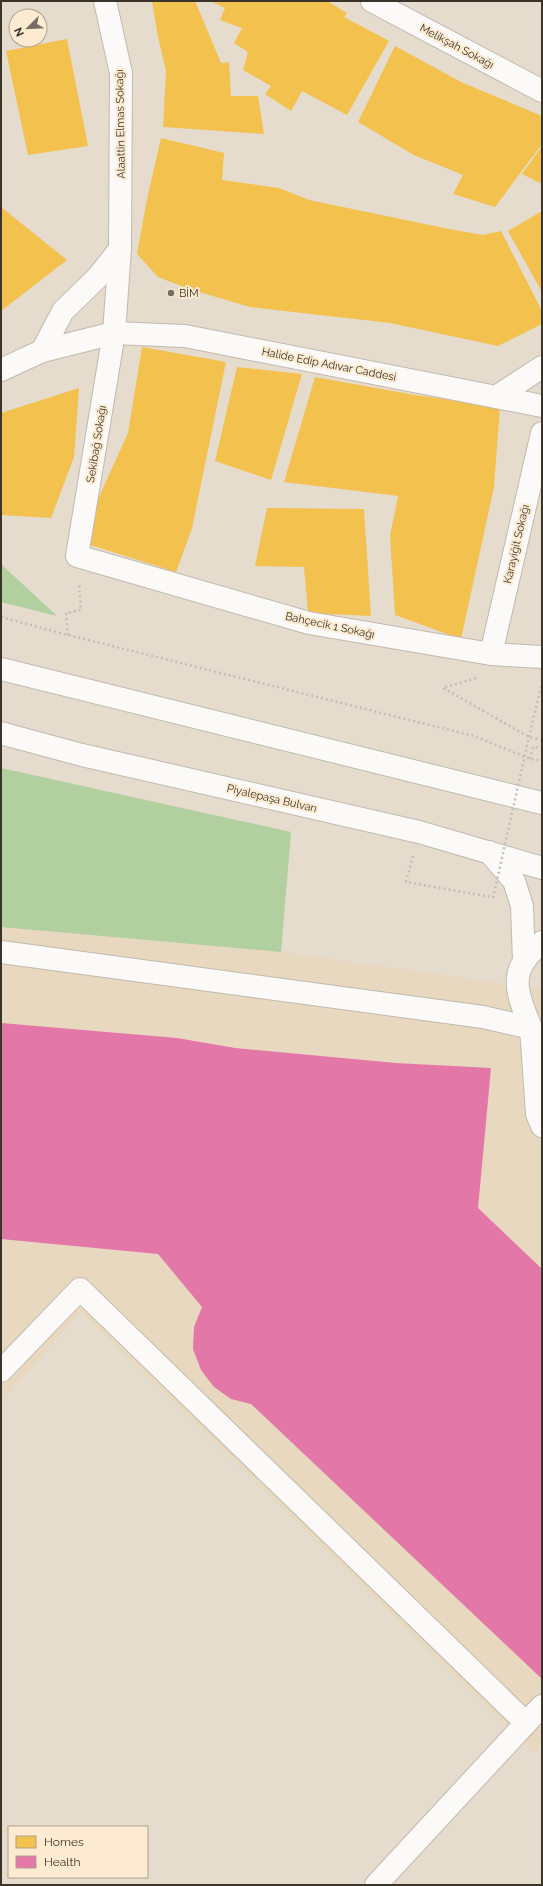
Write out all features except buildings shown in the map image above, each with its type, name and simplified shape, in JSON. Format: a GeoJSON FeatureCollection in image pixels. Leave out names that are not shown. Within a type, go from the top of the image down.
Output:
{"type":"FeatureCollection","features":[{"type":"Feature","properties":{"kind":"street","name":"Alaattin Elmas Sokağı"},"geometry":{"type":"LineString","coordinates":[[105,1],[121,73],[120,249],[114,333]]}},
{"type":"Feature","properties":{"kind":"street","name":"Melikşah Sokağı"},"geometry":{"type":"LineString","coordinates":[[372,1],[542,91]]}},
{"type":"Feature","properties":{"kind":"street"},"geometry":{"type":"LineString","coordinates":[[42,351],[63,311],[97,278],[120,249]]}},
{"type":"Feature","properties":{"kind":"street"},"geometry":{"type":"LineString","coordinates":[[1,370],[42,351],[114,333]]}},
{"type":"Feature","properties":{"kind":"street","name":"Halide Edip Adıvar Caddesi"},"geometry":{"type":"LineString","coordinates":[[114,333],[185,336],[542,406]]}},
{"type":"Feature","properties":{"kind":"street","name":"Sekibağ Sokağı"},"geometry":{"type":"LineString","coordinates":[[77,556],[114,333]]}},
{"type":"Feature","properties":{"kind":"street"},"geometry":{"type":"LineString","coordinates":[[496,397],[542,367]]}},
{"type":"Feature","properties":{"kind":"street","name":"Karayiğit Sokağı"},"geometry":{"type":"LineString","coordinates":[[491,654],[542,433]]}},
{"type":"Feature","properties":{"kind":"street","name":"Bahçecik 1 Sokağı"},"geometry":{"type":"LineString","coordinates":[[77,556],[309,623],[491,654],[542,658]]}},
{"type":"Feature","properties":{"kind":"street"},"geometry":{"type":"LineString","coordinates":[[1,669],[66,687],[542,803]]}},
{"type":"Feature","properties":{"kind":"street","name":"Piyalepaşa Bulvarı"},"geometry":{"type":"LineString","coordinates":[[1,733],[82,755],[419,832],[542,868]]}},
{"type":"Feature","properties":{"kind":"street"},"geometry":{"type":"LineString","coordinates":[[489,852],[514,882],[522,906],[524,961]]}},
{"type":"Feature","properties":{"kind":"street"},"geometry":{"type":"LineString","coordinates":[[542,942],[524,961],[518,976],[518,993],[536,1019],[537,1114],[542,1126]]}},
{"type":"Feature","properties":{"kind":"street"},"geometry":{"type":"LineString","coordinates":[[1,952],[482,1016],[536,1019]]}},
{"type":"Feature","properties":{"kind":"street"},"geometry":{"type":"LineString","coordinates":[[1,1371],[80,1289],[526,1724]]}},
{"type":"Feature","properties":{"kind":"street"},"geometry":{"type":"LineString","coordinates":[[376,1885],[542,1706]]}},
{"type":"Feature","properties":{"kind":"path"},"geometry":{"type":"LineString","coordinates":[[68,635],[66,613],[81,610],[77,556]]}},
{"type":"Feature","properties":{"kind":"path"},"geometry":{"type":"LineString","coordinates":[[1,617],[474,736],[530,759],[542,760]]}},
{"type":"Feature","properties":{"kind":"path"},"geometry":{"type":"LineString","coordinates":[[481,677],[443,688],[530,737],[542,740]]}},
{"type":"Feature","properties":{"kind":"path"},"geometry":{"type":"LineString","coordinates":[[406,882],[493,898],[542,683]]}},
{"type":"Feature","properties":{"kind":"path"},"geometry":{"type":"LineString","coordinates":[[530,759],[533,747],[542,748]]}},
{"type":"Feature","properties":{"kind":"shaded area"},"geometry":{"type":"Polygon","coordinates":[[[1,927],[281,952],[542,989],[542,1744],[534,1753],[81,1312],[1,1402],[1,927]]]}},
{"type":"Feature","properties":{"kind":"green space"},"geometry":{"type":"Polygon","coordinates":[[[1,564],[57,616],[1,602],[1,564]]]}},
{"type":"Feature","properties":{"kind":"green space"},"geometry":{"type":"Polygon","coordinates":[[[1,768],[291,832],[281,952],[1,927],[1,768]]]}},
{"type":"Feature","properties":{"kind":"place","name":"BİM"},"geometry":{"type":"Point","coordinates":[171,293]}}]}
